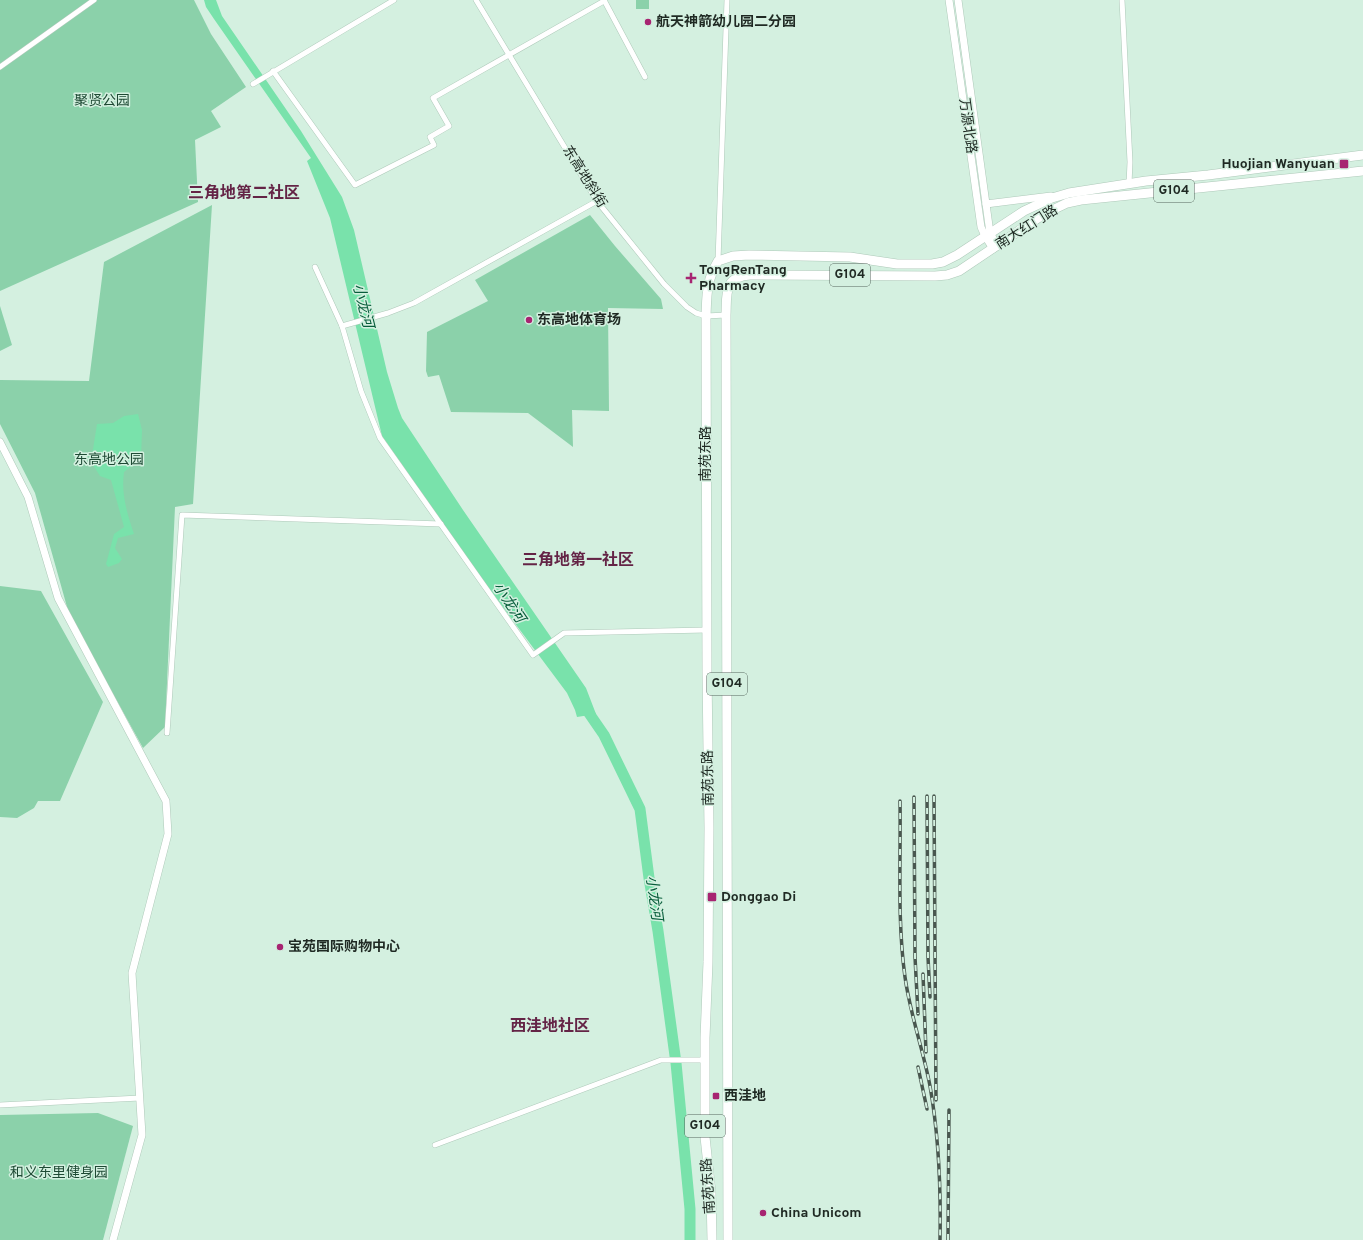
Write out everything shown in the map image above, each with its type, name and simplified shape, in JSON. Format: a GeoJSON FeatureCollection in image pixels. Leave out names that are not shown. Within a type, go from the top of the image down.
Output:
{"type":"FeatureCollection","features":[{"type":"Feature","properties":{"kind":"highway","name":"南大红门路"},"geometry":{"type":"LineString","coordinates":[[718,261],[733,256],[749,255],[850,257],[897,264],[932,264],[950,259],[1024,211],[1043,201],[1069,193],[1146,181],[1208,175],[1363,154]]}},
{"type":"Feature","properties":{"kind":"highway","name":"南大红门路"},"geometry":{"type":"LineString","coordinates":[[726,315],[728,289],[732,280],[740,275],[947,275],[959,271],[1044,214],[1067,203],[1081,200],[1363,171]]}},
{"type":"Feature","properties":{"kind":"highway","name":"G104"},"geometry":{"type":"LineString","coordinates":[[706,316],[707,286],[711,273],[718,261]]}},
{"type":"Feature","properties":{"kind":"highway","name":"南苑东路"},"geometry":{"type":"LineString","coordinates":[[726,315],[728,1240]]}},
{"type":"Feature","properties":{"kind":"highway","name":"南苑东路"},"geometry":{"type":"LineString","coordinates":[[706,316],[709,836],[708,962],[705,1038],[705,1137],[711,1193],[712,1240]]}},
{"type":"Feature","properties":{"kind":"street"},"geometry":{"type":"LineString","coordinates":[[0,67],[94,0]]}},
{"type":"Feature","properties":{"kind":"street"},"geometry":{"type":"LineString","coordinates":[[253,84],[394,0]]}},
{"type":"Feature","properties":{"kind":"street","name":"东高地斜街"},"geometry":{"type":"LineString","coordinates":[[476,0],[597,200],[664,284],[687,307],[696,313],[706,316],[726,315]]}},
{"type":"Feature","properties":{"kind":"street"},"geometry":{"type":"LineString","coordinates":[[271,72],[355,185],[434,145],[430,137],[449,126],[433,98],[604,0],[645,76]]}},
{"type":"Feature","properties":{"kind":"street"},"geometry":{"type":"LineString","coordinates":[[718,261],[727,0]]}},
{"type":"Feature","properties":{"kind":"street","name":"万源北路"},"geometry":{"type":"LineString","coordinates":[[949,0],[981,227],[987,235]]}},
{"type":"Feature","properties":{"kind":"street","name":"万源北路"},"geometry":{"type":"LineString","coordinates":[[958,0],[986,204],[987,235]]}},
{"type":"Feature","properties":{"kind":"street"},"geometry":{"type":"LineString","coordinates":[[1122,0],[1130,162],[1129,184]]}},
{"type":"Feature","properties":{"kind":"street"},"geometry":{"type":"LineString","coordinates":[[986,204],[1027,200],[1069,193]]}},
{"type":"Feature","properties":{"kind":"street"},"geometry":{"type":"LineString","coordinates":[[342,326],[388,313],[414,303],[597,200]]}},
{"type":"Feature","properties":{"kind":"street"},"geometry":{"type":"LineString","coordinates":[[987,235],[996,247]]}},
{"type":"Feature","properties":{"kind":"street"},"geometry":{"type":"LineString","coordinates":[[315,267],[342,326],[361,390],[380,438],[533,655],[564,633],[707,630]]}},
{"type":"Feature","properties":{"kind":"street"},"geometry":{"type":"LineString","coordinates":[[0,442],[28,498],[58,598],[166,801],[168,834],[132,973],[142,1135],[113,1240]]}},
{"type":"Feature","properties":{"kind":"street"},"geometry":{"type":"LineString","coordinates":[[167,733],[182,515],[441,524]]}},
{"type":"Feature","properties":{"kind":"street"},"geometry":{"type":"LineString","coordinates":[[435,1145],[661,1060],[706,1060]]}},
{"type":"Feature","properties":{"kind":"street"},"geometry":{"type":"LineString","coordinates":[[0,1104],[140,1098]]}},
{"type":"Feature","properties":{"kind":"green space","name":"聚贤公园"},"geometry":{"type":"Polygon","coordinates":[[[0,0],[194,0],[211,34],[246,87],[211,111],[221,127],[195,140],[198,202],[0,291],[0,0]]]}},
{"type":"Feature","properties":{"kind":"green space"},"geometry":{"type":"Polygon","coordinates":[[[636,0],[649,0],[649,9],[636,9],[636,0]]]}},
{"type":"Feature","properties":{"kind":"green space","name":"东高地公园"},"geometry":{"type":"Polygon","coordinates":[[[212,205],[193,504],[175,507],[165,727],[143,748],[69,614],[35,493],[0,424],[0,380],[89,381],[104,262],[212,205]]]}},
{"type":"Feature","properties":{"kind":"green space","name":"东高地体育场"},"geometry":{"type":"Polygon","coordinates":[[[590,215],[661,299],[663,309],[608,308],[609,411],[572,410],[573,447],[528,413],[451,412],[439,375],[428,377],[426,371],[427,332],[488,301],[475,280],[590,215]]]}},
{"type":"Feature","properties":{"kind":"green space"},"geometry":{"type":"Polygon","coordinates":[[[0,306],[12,345],[0,351],[0,306]]]}},
{"type":"Feature","properties":{"kind":"green space"},"geometry":{"type":"Polygon","coordinates":[[[0,586],[41,591],[103,702],[60,801],[38,801],[34,808],[17,818],[0,817],[0,586]]]}},
{"type":"Feature","properties":{"kind":"green space","name":"和义东里健身园"},"geometry":{"type":"Polygon","coordinates":[[[98,1113],[133,1126],[103,1240],[0,1240],[0,1115],[98,1113]]]}},
{"type":"Feature","properties":{"kind":"water"},"geometry":{"type":"Polygon","coordinates":[[[204,0],[216,0],[222,16],[301,131],[342,197],[354,230],[387,372],[402,418],[463,510],[586,688],[596,714],[577,717],[567,693],[479,575],[382,436],[330,218],[307,161],[311,158],[214,19],[206,7],[204,0]]]}},
{"type":"Feature","properties":{"kind":"water"},"geometry":{"type":"Polygon","coordinates":[[[138,414],[142,430],[141,459],[124,472],[123,480],[125,503],[134,534],[118,538],[115,548],[122,559],[119,563],[108,567],[106,564],[114,534],[124,527],[111,480],[100,476],[91,462],[97,424],[113,423],[124,416],[138,414]]]}},
{"type":"Feature","properties":{"kind":"waterway","name":"小龙河"},"geometry":{"type":"LineString","coordinates":[[582,703],[604,735],[640,809],[676,1063],[690,1209],[690,1240]]}},
{"type":"Feature","properties":{"kind":"railway"},"geometry":{"type":"LineString","coordinates":[[927,796],[928,957],[930,997]]}},
{"type":"Feature","properties":{"kind":"railway"},"geometry":{"type":"LineString","coordinates":[[934,796],[936,1100]]}},
{"type":"Feature","properties":{"kind":"railway"},"geometry":{"type":"LineString","coordinates":[[914,797],[915,957],[918,1014]]}},
{"type":"Feature","properties":{"kind":"railway"},"geometry":{"type":"LineString","coordinates":[[900,801],[900,911],[905,977],[913,1018],[930,1086],[936,1124],[939,1163],[940,1240]]}},
{"type":"Feature","properties":{"kind":"railway"},"geometry":{"type":"LineString","coordinates":[[923,974],[926,1052]]}},
{"type":"Feature","properties":{"kind":"railway"},"geometry":{"type":"LineString","coordinates":[[918,1067],[927,1109]]}},
{"type":"Feature","properties":{"kind":"railway"},"geometry":{"type":"LineString","coordinates":[[948,1240],[949,1110]]}},
{"type":"Feature","properties":{"kind":"place","name":"航天神箭幼儿园二分园"},"geometry":{"type":"Point","coordinates":[648,22]}},
{"type":"Feature","properties":{"kind":"place","name":"Huojian Wanyuan"},"geometry":{"type":"Point","coordinates":[1344,164]}},
{"type":"Feature","properties":{"kind":"place","name":"TongRenTang Pharmacy"},"geometry":{"type":"Point","coordinates":[691,278]}},
{"type":"Feature","properties":{"kind":"place","name":"东高地体育场"},"geometry":{"type":"Point","coordinates":[529,320]}},
{"type":"Feature","properties":{"kind":"place","name":"Donggao Di"},"geometry":{"type":"Point","coordinates":[712,897]}},
{"type":"Feature","properties":{"kind":"place","name":"宝苑国际购物中心"},"geometry":{"type":"Point","coordinates":[280,947]}},
{"type":"Feature","properties":{"kind":"place","name":"西洼地"},"geometry":{"type":"Point","coordinates":[716,1096]}},
{"type":"Feature","properties":{"kind":"place","name":"China Unicom"},"geometry":{"type":"Point","coordinates":[763,1213]}},
{"type":"Feature","properties":{"kind":"district","name":"三角地第二社区"},"geometry":{"type":"Point","coordinates":[244,194]}},
{"type":"Feature","properties":{"kind":"district","name":"三角地第一社区"},"geometry":{"type":"Point","coordinates":[578,561]}},
{"type":"Feature","properties":{"kind":"district","name":"西洼地社区"},"geometry":{"type":"Point","coordinates":[550,1027]}}]}
